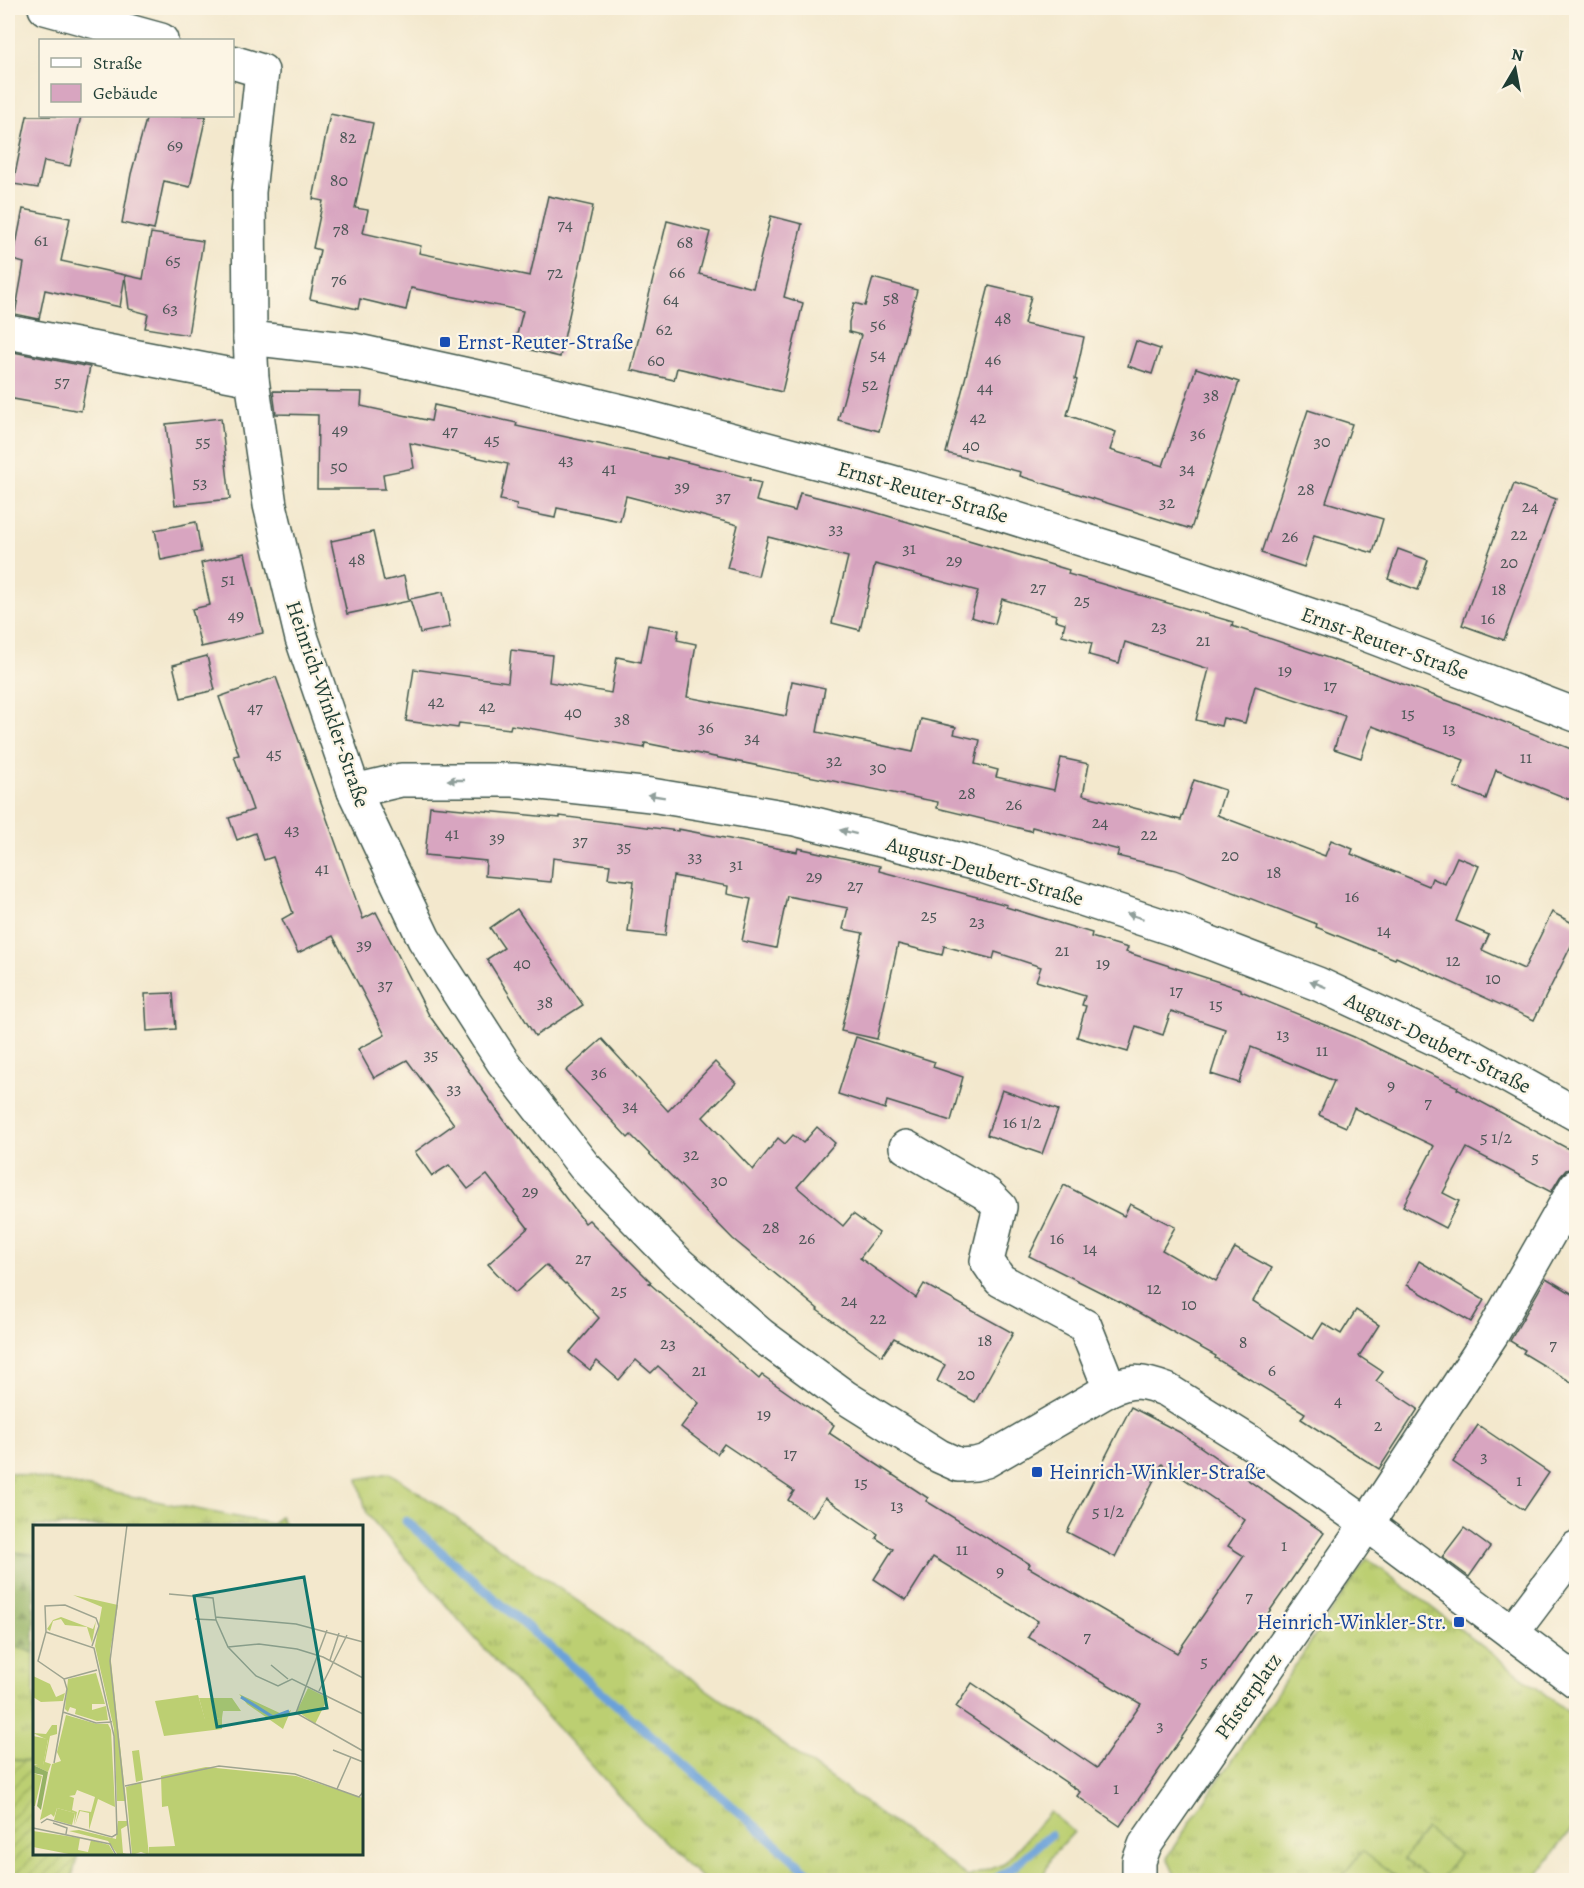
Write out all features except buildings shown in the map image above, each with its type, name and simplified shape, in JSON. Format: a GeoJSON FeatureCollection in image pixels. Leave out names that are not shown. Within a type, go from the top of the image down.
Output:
{"type":"FeatureCollection","features":[{"type":"Feature","properties":{"kind":"street"},"geometry":{"type":"LineString","coordinates":[[45,8],[157,39]]}},
{"type":"Feature","properties":{"kind":"street","name":"Heinrich-Winkler-Straße"},"geometry":{"type":"LineString","coordinates":[[247,67],[252,379],[270,505],[302,639],[354,791],[424,939],[503,1062],[584,1166],[678,1263],[761,1335],[845,1397],[939,1456],[959,1465],[986,1461],[1126,1382],[1139,1382],[1167,1390],[1256,1446],[1367,1524],[1576,1681]]}},
{"type":"Feature","properties":{"kind":"street"},"geometry":{"type":"LineString","coordinates":[[8,332],[252,379]]}},
{"type":"Feature","properties":{"kind":"street","name":"Ernst-Reuter-Straße"},"geometry":{"type":"LineString","coordinates":[[250,338],[354,350],[496,381],[655,419],[910,487],[1154,562],[1346,627],[1576,715]]}},
{"type":"Feature","properties":{"kind":"street","name":"August-Deubert-Straße"},"geometry":{"type":"LineString","coordinates":[[354,791],[401,780],[514,780],[651,795],[795,819],[973,862],[1179,931],[1318,984],[1472,1056],[1576,1114]]}},
{"type":"Feature","properties":{"kind":"street"},"geometry":{"type":"LineString","coordinates":[[906,1147],[987,1194],[1000,1207],[987,1261],[1000,1280],[1085,1326],[1110,1389]]}},
{"type":"Feature","properties":{"kind":"street","name":"Pfisterplatz"},"geometry":{"type":"LineString","coordinates":[[1138,1876],[1145,1845],[1367,1524],[1492,1334],[1576,1186]]}},
{"type":"Feature","properties":{"kind":"street"},"geometry":{"type":"LineString","coordinates":[[1512,1633],[1576,1548]]}},
{"type":"Feature","properties":{"kind":"green space"},"geometry":{"type":"Polygon","coordinates":[[[8,1472],[272,1524],[280,1516],[285,1525],[33,1525],[33,1555],[8,1551],[8,1472]]]}},
{"type":"Feature","properties":{"kind":"green space"},"geometry":{"type":"Polygon","coordinates":[[[390,1473],[692,1679],[968,1877],[1004,1864],[1050,1812],[1074,1832],[1051,1857],[1042,1880],[705,1880],[673,1854],[472,1635],[367,1514],[358,1479],[390,1473]]]}},
{"type":"Feature","properties":{"kind":"green space"},"geometry":{"type":"Polygon","coordinates":[[[8,1551],[33,1555],[33,1653],[8,1643],[8,1551]]]}},
{"type":"Feature","properties":{"kind":"green space"},"geometry":{"type":"Polygon","coordinates":[[[1367,1558],[1576,1718],[1576,1823],[1534,1880],[1177,1880],[1167,1857],[1367,1558]]]}},
{"type":"Feature","properties":{"kind":"green space"},"geometry":{"type":"Polygon","coordinates":[[[8,1643],[33,1653],[33,1761],[8,1760],[8,1643]]]}},
{"type":"Feature","properties":{"kind":"green space"},"geometry":{"type":"Polygon","coordinates":[[[8,1760],[33,1761],[33,1855],[78,1855],[71,1880],[8,1880],[8,1760]]]}},
{"type":"Feature","properties":{"kind":"green space"},"geometry":{"type":"Polygon","coordinates":[[[1426,1829],[1459,1854],[1440,1880],[1433,1880],[1404,1859],[1426,1829]]]}},
{"type":"Feature","properties":{"kind":"green space"},"geometry":{"type":"Polygon","coordinates":[[[1362,1851],[1401,1880],[1339,1880],[1362,1851]]]}},
{"type":"Feature","properties":{"kind":"waterway"},"geometry":{"type":"LineString","coordinates":[[406,1521],[817,1880]]}},
{"type":"Feature","properties":{"kind":"waterway"},"geometry":{"type":"LineString","coordinates":[[994,1880],[1011,1869],[1050,1835]]}},
{"type":"Feature","properties":{"kind":"place","name":"Ernst-Reuter-Straße"},"geometry":{"type":"Point","coordinates":[445,342]}},
{"type":"Feature","properties":{"kind":"place","name":"Heinrich-Winkler-Straße"},"geometry":{"type":"Point","coordinates":[1037,1472]}},
{"type":"Feature","properties":{"kind":"place","name":"Heinrich-Winkler-Str."},"geometry":{"type":"Point","coordinates":[1459,1622]}}]}
